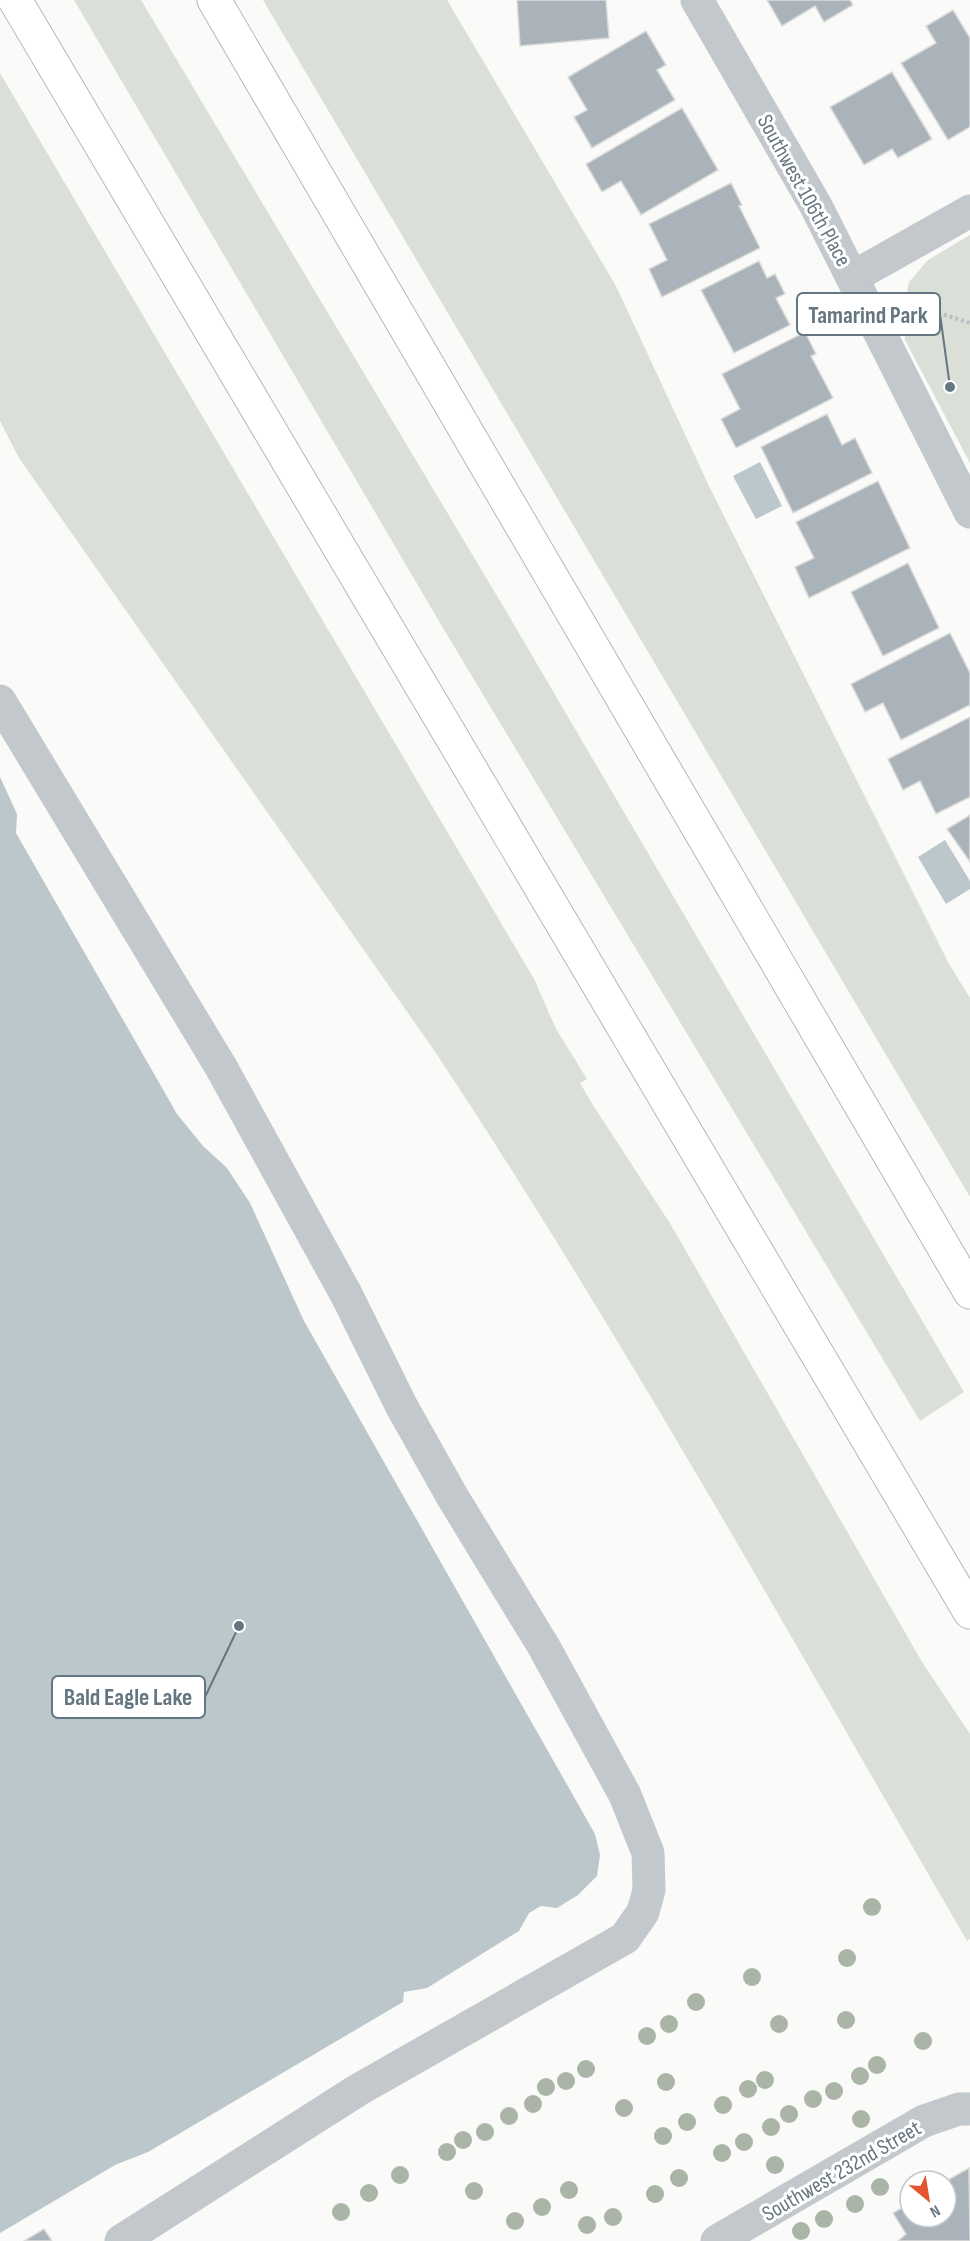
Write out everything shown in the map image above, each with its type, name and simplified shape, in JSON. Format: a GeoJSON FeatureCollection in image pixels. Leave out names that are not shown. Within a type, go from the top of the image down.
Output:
{"type":"FeatureCollection","features":[{"type":"Feature","properties":{"kind":"highway"},"geometry":{"type":"LineString","coordinates":[[15,0],[970,1612]]}},
{"type":"Feature","properties":{"kind":"highway"},"geometry":{"type":"LineString","coordinates":[[214,0],[970,1292]]}},
{"type":"Feature","properties":{"kind":"street","name":"Southwest 106th Place"},"geometry":{"type":"LineString","coordinates":[[697,0],[790,160],[853,277],[970,512]]}},
{"type":"Feature","properties":{"kind":"street"},"geometry":{"type":"LineString","coordinates":[[853,277],[970,211]]}},
{"type":"Feature","properties":{"kind":"street"},"geometry":{"type":"LineString","coordinates":[[0,701],[221,1066],[346,1294],[419,1437],[538,1638],[625,1795],[648,1853],[649,1890],[643,1912],[625,1938],[358,2090],[121,2241]]}},
{"type":"Feature","properties":{"kind":"street","name":"Southwest 232nd Street"},"geometry":{"type":"LineString","coordinates":[[717,2241],[924,2121],[959,2109],[970,2109]]}},
{"type":"Feature","properties":{"kind":"path"},"geometry":{"type":"LineString","coordinates":[[919,298],[942,314],[970,322]]}},
{"type":"Feature","properties":{"kind":"shaded area"},"geometry":{"type":"Polygon","coordinates":[[[74,0],[141,0],[503,606],[964,1392],[920,1421],[446,633],[74,0]]]}},
{"type":"Feature","properties":{"kind":"shaded area"},"geometry":{"type":"Polygon","coordinates":[[[263,0],[447,0],[616,286],[709,486],[949,964],[970,998],[970,1197],[263,0]]]}},
{"type":"Feature","properties":{"kind":"shaded area"},"geometry":{"type":"Polygon","coordinates":[[[0,73],[534,979],[556,1029],[587,1079],[580,1083],[591,1102],[671,1225],[922,1662],[970,1734],[970,1939],[967,1941],[708,1493],[575,1271],[506,1162],[436,1053],[19,458],[0,421],[0,73]]]}},
{"type":"Feature","properties":{"kind":"shaded area"},"geometry":{"type":"Polygon","coordinates":[[[970,235],[970,463],[905,340],[903,311],[909,282],[928,260],[970,235]]]}},
{"type":"Feature","properties":{"kind":"shaded area"},"geometry":{"type":"Polygon","coordinates":[[[760,462],[782,506],[756,519],[733,476],[760,462]]]}},
{"type":"Feature","properties":{"kind":"shaded area"},"geometry":{"type":"Polygon","coordinates":[[[0,777],[17,814],[16,833],[177,1114],[203,1146],[227,1168],[250,1203],[304,1321],[595,1834],[600,1855],[597,1876],[578,1895],[557,1908],[541,1906],[529,1913],[519,1931],[427,1988],[404,1992],[403,2002],[148,2152],[115,2165],[0,2233],[0,777]]]}},
{"type":"Feature","properties":{"kind":"shaded area"},"geometry":{"type":"Polygon","coordinates":[[[945,840],[970,881],[970,889],[946,904],[918,857],[945,840]]]}},
{"type":"Feature","properties":{"kind":"building"},"geometry":{"type":"Polygon","coordinates":[[[517,0],[606,0],[609,38],[520,46],[517,0]]]}},
{"type":"Feature","properties":{"kind":"building"},"geometry":{"type":"Polygon","coordinates":[[[767,0],[850,0],[853,5],[824,22],[815,6],[782,26],[767,0]]]}},
{"type":"Feature","properties":{"kind":"building"},"geometry":{"type":"Polygon","coordinates":[[[953,10],[970,38],[970,127],[948,140],[901,63],[936,43],[926,26],[953,10]]]}},
{"type":"Feature","properties":{"kind":"building"},"geometry":{"type":"Polygon","coordinates":[[[646,31],[666,65],[657,70],[675,100],[592,148],[574,117],[587,110],[568,77],[646,31]]]}},
{"type":"Feature","properties":{"kind":"building"},"geometry":{"type":"Polygon","coordinates":[[[892,72],[932,139],[898,158],[892,149],[864,165],[830,107],[892,72]]]}},
{"type":"Feature","properties":{"kind":"building"},"geometry":{"type":"Polygon","coordinates":[[[682,108],[718,170],[641,215],[621,181],[602,192],[586,164],[682,108]]]}},
{"type":"Feature","properties":{"kind":"building"},"geometry":{"type":"Polygon","coordinates":[[[731,183],[742,205],[739,206],[760,248],[662,297],[649,269],[667,260],[649,224],[731,183]]]}},
{"type":"Feature","properties":{"kind":"building"},"geometry":{"type":"Polygon","coordinates":[[[759,261],[767,278],[775,274],[785,294],[776,298],[790,325],[734,353],[701,290],[759,261]]]}},
{"type":"Feature","properties":{"kind":"building"},"geometry":{"type":"Polygon","coordinates":[[[805,332],[816,354],[811,356],[833,398],[736,448],[721,419],[740,409],[722,374],[805,332]]]}},
{"type":"Feature","properties":{"kind":"building"},"geometry":{"type":"Polygon","coordinates":[[[827,414],[842,445],[855,438],[872,473],[793,513],[761,447],[827,414]]]}},
{"type":"Feature","properties":{"kind":"building"},"geometry":{"type":"Polygon","coordinates":[[[878,481],[910,548],[809,598],[795,567],[814,558],[796,522],[878,481]]]}},
{"type":"Feature","properties":{"kind":"building"},"geometry":{"type":"Polygon","coordinates":[[[908,563],[939,628],[883,656],[851,592],[908,563]]]}},
{"type":"Feature","properties":{"kind":"building"},"geometry":{"type":"Polygon","coordinates":[[[950,633],[970,673],[970,705],[901,740],[883,703],[865,712],[851,684],[950,633]]]}},
{"type":"Feature","properties":{"kind":"building"},"geometry":{"type":"Polygon","coordinates":[[[970,717],[970,797],[936,814],[920,781],[903,790],[888,759],[970,717]]]}},
{"type":"Feature","properties":{"kind":"building"},"geometry":{"type":"Polygon","coordinates":[[[970,815],[970,862],[947,829],[970,815]]]}},
{"type":"Feature","properties":{"kind":"building"},"geometry":{"type":"Polygon","coordinates":[[[969,2168],[970,2241],[898,2241],[906,2234],[903,2229],[958,2229],[958,2174],[969,2168]]]}},
{"type":"Feature","properties":{"kind":"building"},"geometry":{"type":"Polygon","coordinates":[[[898,2210],[898,2221],[893,2213],[898,2210]]]}},
{"type":"Feature","properties":{"kind":"building"},"geometry":{"type":"Polygon","coordinates":[[[44,2229],[52,2241],[24,2241],[44,2229]]]}},
{"type":"Feature","properties":{"kind":"place","name":"Tamarind Park"},"geometry":{"type":"Point","coordinates":[950,387]}},
{"type":"Feature","properties":{"kind":"place","name":"Bald Eagle Lake"},"geometry":{"type":"Point","coordinates":[239,1626]}}]}
